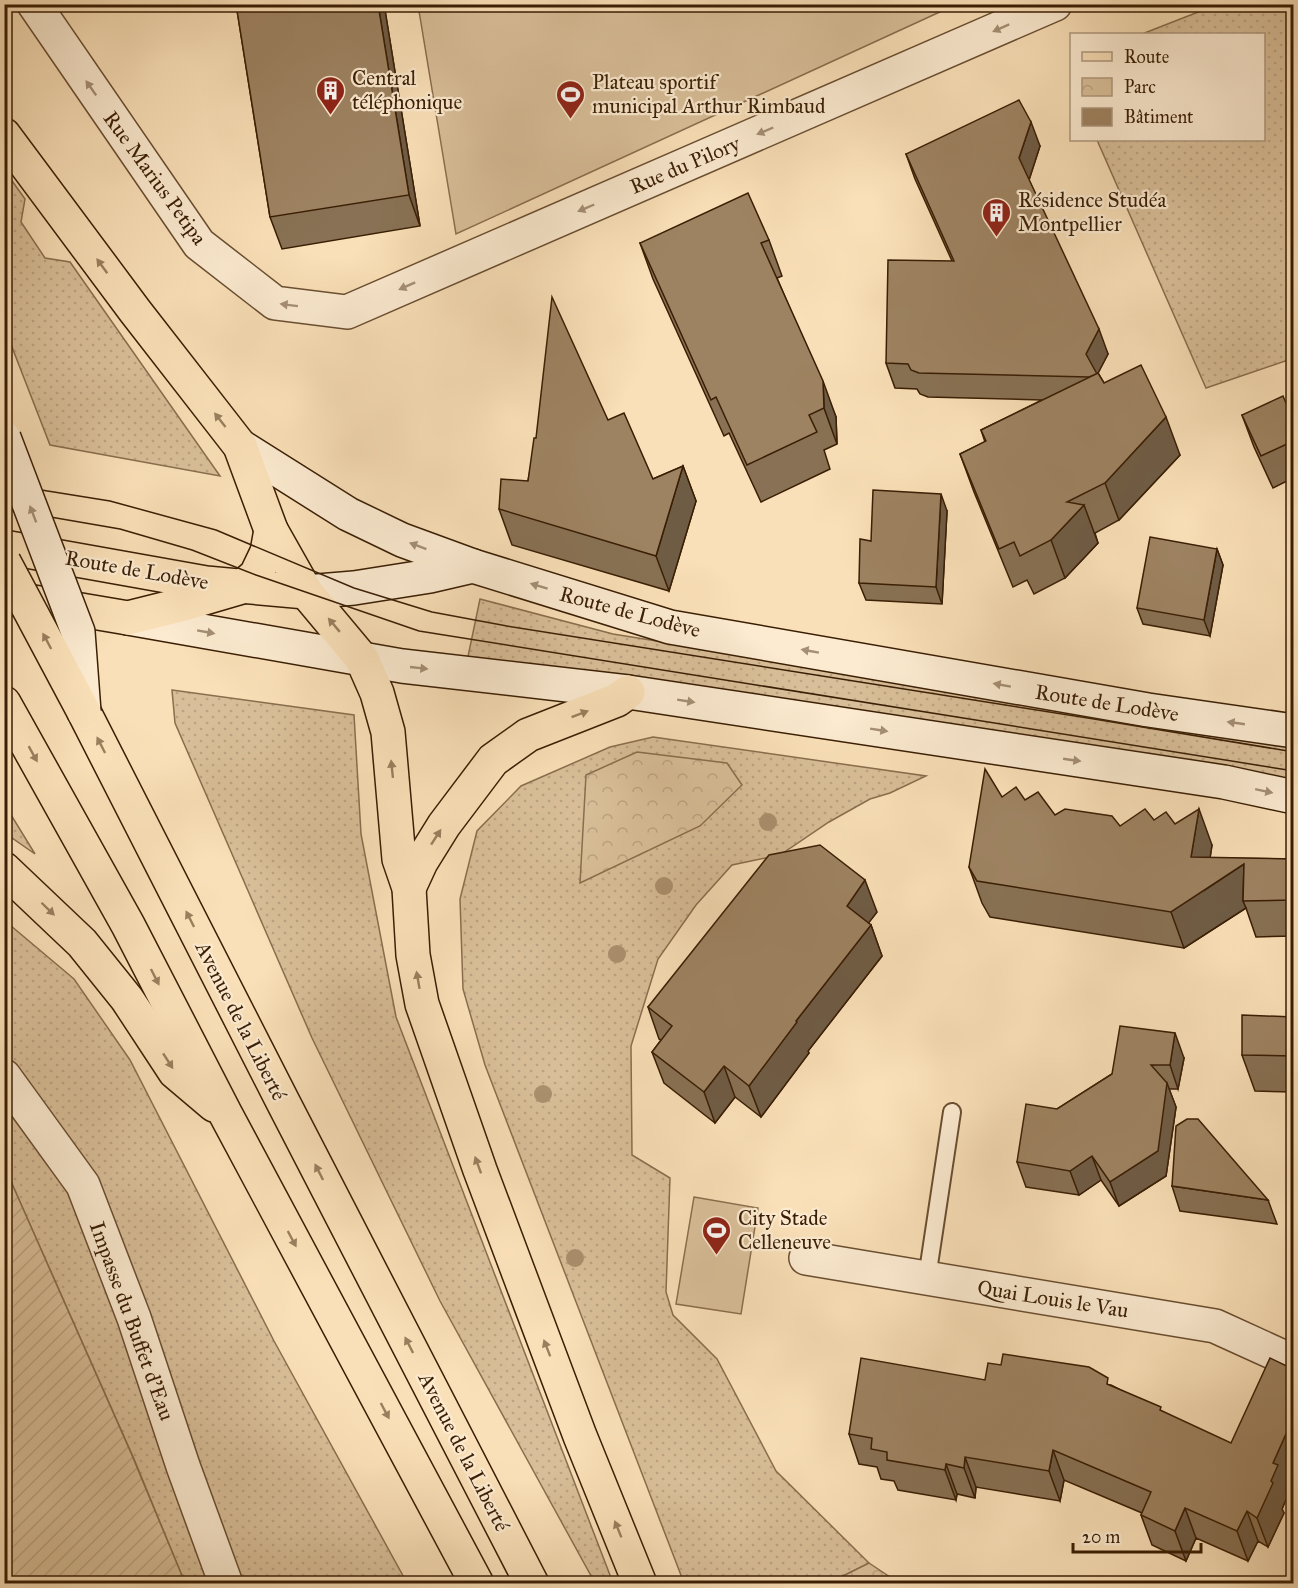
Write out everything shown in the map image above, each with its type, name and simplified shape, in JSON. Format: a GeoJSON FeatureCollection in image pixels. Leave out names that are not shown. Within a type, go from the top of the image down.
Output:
{"type":"FeatureCollection","features":[{"type":"Feature","properties":{"kind":"main road","name":"Rue Marius Petipa"},"geometry":{"type":"LineString","coordinates":[[34,4],[199,244],[275,303],[347,312]]}},
{"type":"Feature","properties":{"kind":"main road","name":"Rue du Pilory"},"geometry":{"type":"LineString","coordinates":[[347,312],[1055,4]]}},
{"type":"Feature","properties":{"kind":"main road"},"geometry":{"type":"LineString","coordinates":[[4,135],[135,311],[240,446],[271,530],[306,592],[362,659],[388,732],[399,859],[409,888],[413,956],[422,1004],[480,1170],[567,1403],[640,1584]]}},
{"type":"Feature","properties":{"kind":"main road","name":"Avenue de la Liberté"},"geometry":{"type":"LineString","coordinates":[[4,438],[78,632],[84,712],[532,1584]]}},
{"type":"Feature","properties":{"kind":"main road"},"geometry":{"type":"LineString","coordinates":[[240,446],[348,514],[402,540],[473,566]]}},
{"type":"Feature","properties":{"kind":"main road"},"geometry":{"type":"LineString","coordinates":[[128,618],[242,587],[256,575],[267,552],[271,530]]}},
{"type":"Feature","properties":{"kind":"main road","name":"Route de Lodève"},"geometry":{"type":"LineString","coordinates":[[4,547],[206,583],[306,592],[408,580],[473,566],[670,627],[1148,710],[1293,731]]}},
{"type":"Feature","properties":{"kind":"main road"},"geometry":{"type":"LineString","coordinates":[[4,562],[84,712]]}},
{"type":"Feature","properties":{"kind":"main road"},"geometry":{"type":"LineString","coordinates":[[4,597],[402,666],[628,692],[1224,782],[1293,797]]}},
{"type":"Feature","properties":{"kind":"main road"},"geometry":{"type":"LineString","coordinates":[[409,888],[421,862],[444,825],[493,760],[528,735],[617,700],[628,692]]}},
{"type":"Feature","properties":{"kind":"main road"},"geometry":{"type":"LineString","coordinates":[[4,703],[128,925],[225,1113],[477,1584]]}},
{"type":"Feature","properties":{"kind":"main road"},"geometry":{"type":"LineString","coordinates":[[4,869],[82,943],[127,999],[175,1072],[225,1113]]}},
{"type":"Feature","properties":{"kind":"main road","name":"Impasse du Buffet d'Eau"},"geometry":{"type":"LineString","coordinates":[[4,1076],[83,1185],[134,1318],[183,1466],[226,1584]]}},
{"type":"Feature","properties":{"kind":"main road","name":"Quai Louis le Vau"},"geometry":{"type":"LineString","coordinates":[[806,1258],[1215,1326],[1293,1362]]}},
{"type":"Feature","properties":{"kind":"lane"},"geometry":{"type":"LineString","coordinates":[[927,1278],[952,1112]]}},
{"type":"Feature","properties":{"kind":"green space","name":"Plateau sportif municipal Arthur Rimbaud"},"geometry":{"type":"Polygon","coordinates":[[[418,4],[955,5],[456,234],[418,4]]]}},
{"type":"Feature","properties":{"kind":"green space"},"geometry":{"type":"Polygon","coordinates":[[[1216,5],[1293,5],[1294,358],[1206,388],[1097,141],[1265,141],[1265,33],[1145,33],[1216,5]]]}},
{"type":"Feature","properties":{"kind":"green space"},"geometry":{"type":"Polygon","coordinates":[[[5,171],[25,199],[21,222],[45,258],[70,262],[220,476],[50,445],[5,329],[5,171]]]}},
{"type":"Feature","properties":{"kind":"green space"},"geometry":{"type":"Polygon","coordinates":[[[480,599],[613,634],[1293,743],[1293,786],[466,666],[480,599]]]}},
{"type":"Feature","properties":{"kind":"green space"},"geometry":{"type":"Polygon","coordinates":[[[172,690],[354,715],[361,834],[396,1017],[613,1583],[595,1583],[440,1301],[312,1038],[175,723],[172,690]]]}},
{"type":"Feature","properties":{"kind":"green space"},"geometry":{"type":"Polygon","coordinates":[[[653,737],[926,776],[890,793],[870,799],[829,822],[780,855],[732,865],[696,905],[658,959],[631,1046],[632,1155],[670,1178],[666,1292],[673,1315],[717,1359],[776,1471],[869,1563],[829,1583],[684,1583],[485,1065],[463,989],[460,899],[477,831],[521,786],[610,747],[653,737]]]}},
{"type":"Feature","properties":{"kind":"green space"},"geometry":{"type":"Polygon","coordinates":[[[637,752],[727,763],[742,785],[700,826],[580,883],[586,775],[637,752]]]}},
{"type":"Feature","properties":{"kind":"green space"},"geometry":{"type":"Polygon","coordinates":[[[5,805],[35,854],[5,833],[5,805]]]}},
{"type":"Feature","properties":{"kind":"green space"},"geometry":{"type":"Polygon","coordinates":[[[4,920],[74,979],[130,1060],[274,1341],[407,1583],[185,1583],[134,1459],[5,1168],[4,920]]]}},
{"type":"Feature","properties":{"kind":"green space"},"geometry":{"type":"Polygon","coordinates":[[[5,1168],[131,1453],[185,1583],[5,1583],[5,1168]]]}},
{"type":"Feature","properties":{"kind":"green space","name":"City Stade Celleneuve"},"geometry":{"type":"Polygon","coordinates":[[[694,1197],[758,1208],[741,1314],[676,1304],[694,1197]]]}},
{"type":"Feature","properties":{"kind":"green space"},"geometry":{"type":"Polygon","coordinates":[[[869,1563],[899,1583],[829,1583],[869,1563]]]}},
{"type":"Feature","properties":{"kind":"building","name":"Central téléphonique"},"geometry":{"type":"Polygon","coordinates":[[[236,4],[378,4],[409,195],[270,217],[236,4]]]}},
{"type":"Feature","properties":{"kind":"building","name":"Résidence Studéa Montpellier"},"geometry":{"type":"Polygon","coordinates":[[[1019,100],[1031,122],[1019,158],[1099,329],[1086,354],[1097,374],[1089,377],[919,373],[911,370],[908,364],[886,363],[888,260],[954,261],[906,154],[1019,100]]]}},
{"type":"Feature","properties":{"kind":"building"},"geometry":{"type":"Polygon","coordinates":[[[748,193],[769,240],[761,243],[823,381],[824,408],[809,415],[817,432],[747,465],[716,397],[711,400],[640,243],[748,193]]]}},
{"type":"Feature","properties":{"kind":"building"},"geometry":{"type":"Polygon","coordinates":[[[552,297],[608,420],[624,413],[653,479],[683,466],[656,556],[499,509],[501,479],[528,481],[534,438],[536,438],[552,297]]]}},
{"type":"Feature","properties":{"kind":"building"},"geometry":{"type":"Polygon","coordinates":[[[1141,365],[1166,417],[1105,483],[1067,502],[1084,505],[1051,540],[1020,556],[1014,542],[999,549],[960,454],[986,441],[981,430],[1098,373],[1104,383],[1141,365]]]}},
{"type":"Feature","properties":{"kind":"building"},"geometry":{"type":"Polygon","coordinates":[[[1283,396],[1286,403],[1293,400],[1293,453],[1289,443],[1261,456],[1242,415],[1283,396]]]}},
{"type":"Feature","properties":{"kind":"building"},"geometry":{"type":"Polygon","coordinates":[[[873,490],[941,494],[936,587],[859,583],[860,539],[871,541],[873,490]]]}},
{"type":"Feature","properties":{"kind":"building"},"geometry":{"type":"Polygon","coordinates":[[[1150,537],[1217,549],[1204,620],[1137,608],[1150,537]]]}},
{"type":"Feature","properties":{"kind":"building"},"geometry":{"type":"Polygon","coordinates":[[[985,769],[1002,797],[1016,787],[1025,800],[1038,792],[1055,815],[1065,809],[1112,816],[1120,826],[1145,809],[1154,820],[1166,812],[1175,824],[1199,809],[1191,857],[1293,859],[1293,900],[1243,901],[1244,864],[1171,912],[977,881],[969,867],[985,769]]]}},
{"type":"Feature","properties":{"kind":"building"},"geometry":{"type":"Polygon","coordinates":[[[820,845],[865,880],[847,906],[871,925],[749,1086],[724,1066],[704,1092],[652,1052],[672,1026],[648,1007],[769,855],[820,845]]]}},
{"type":"Feature","properties":{"kind":"building"},"geometry":{"type":"Polygon","coordinates":[[[1242,1015],[1293,1017],[1293,1056],[1242,1055],[1242,1015]]]}},
{"type":"Feature","properties":{"kind":"building"},"geometry":{"type":"Polygon","coordinates":[[[1120,1026],[1175,1033],[1170,1065],[1151,1065],[1167,1083],[1158,1151],[1110,1182],[1092,1156],[1070,1171],[1017,1162],[1026,1104],[1057,1109],[1112,1074],[1120,1026]]]}},
{"type":"Feature","properties":{"kind":"building"},"geometry":{"type":"Polygon","coordinates":[[[1187,1119],[1198,1119],[1268,1200],[1172,1186],[1176,1126],[1187,1119]]]}},
{"type":"Feature","properties":{"kind":"building"},"geometry":{"type":"Polygon","coordinates":[[[1003,1354],[1089,1367],[1108,1378],[1107,1384],[1161,1407],[1160,1410],[1231,1443],[1270,1358],[1293,1369],[1293,1418],[1273,1463],[1278,1465],[1271,1481],[1273,1483],[1257,1518],[1247,1511],[1237,1531],[1185,1508],[1175,1531],[1141,1515],[1151,1492],[1053,1450],[1049,1471],[965,1457],[964,1468],[946,1464],[945,1470],[887,1460],[887,1452],[871,1449],[872,1438],[849,1434],[861,1358],[985,1380],[988,1363],[1001,1365],[1003,1354]]]}},
{"type":"Feature","properties":{"kind":"tram line"},"geometry":{"type":"LineString","coordinates":[[4,484],[110,501],[216,530],[354,588],[432,612],[1294,752]]}},
{"type":"Feature","properties":{"kind":"tram line"},"geometry":{"type":"LineString","coordinates":[[4,509],[120,529],[192,550],[256,575],[419,631],[1294,771]]}},
{"type":"Feature","properties":{"kind":"place","name":"Central téléphonique"},"geometry":{"type":"Point","coordinates":[331,116]}},
{"type":"Feature","properties":{"kind":"place","name":"Plateau sportif municipal Arthur Rimbaud"},"geometry":{"type":"Point","coordinates":[571,120]}},
{"type":"Feature","properties":{"kind":"place","name":"Résidence Studéa Montpellier"},"geometry":{"type":"Point","coordinates":[997,238]}},
{"type":"Feature","properties":{"kind":"place","name":"City Stade Celleneuve"},"geometry":{"type":"Point","coordinates":[717,1256]}}]}
